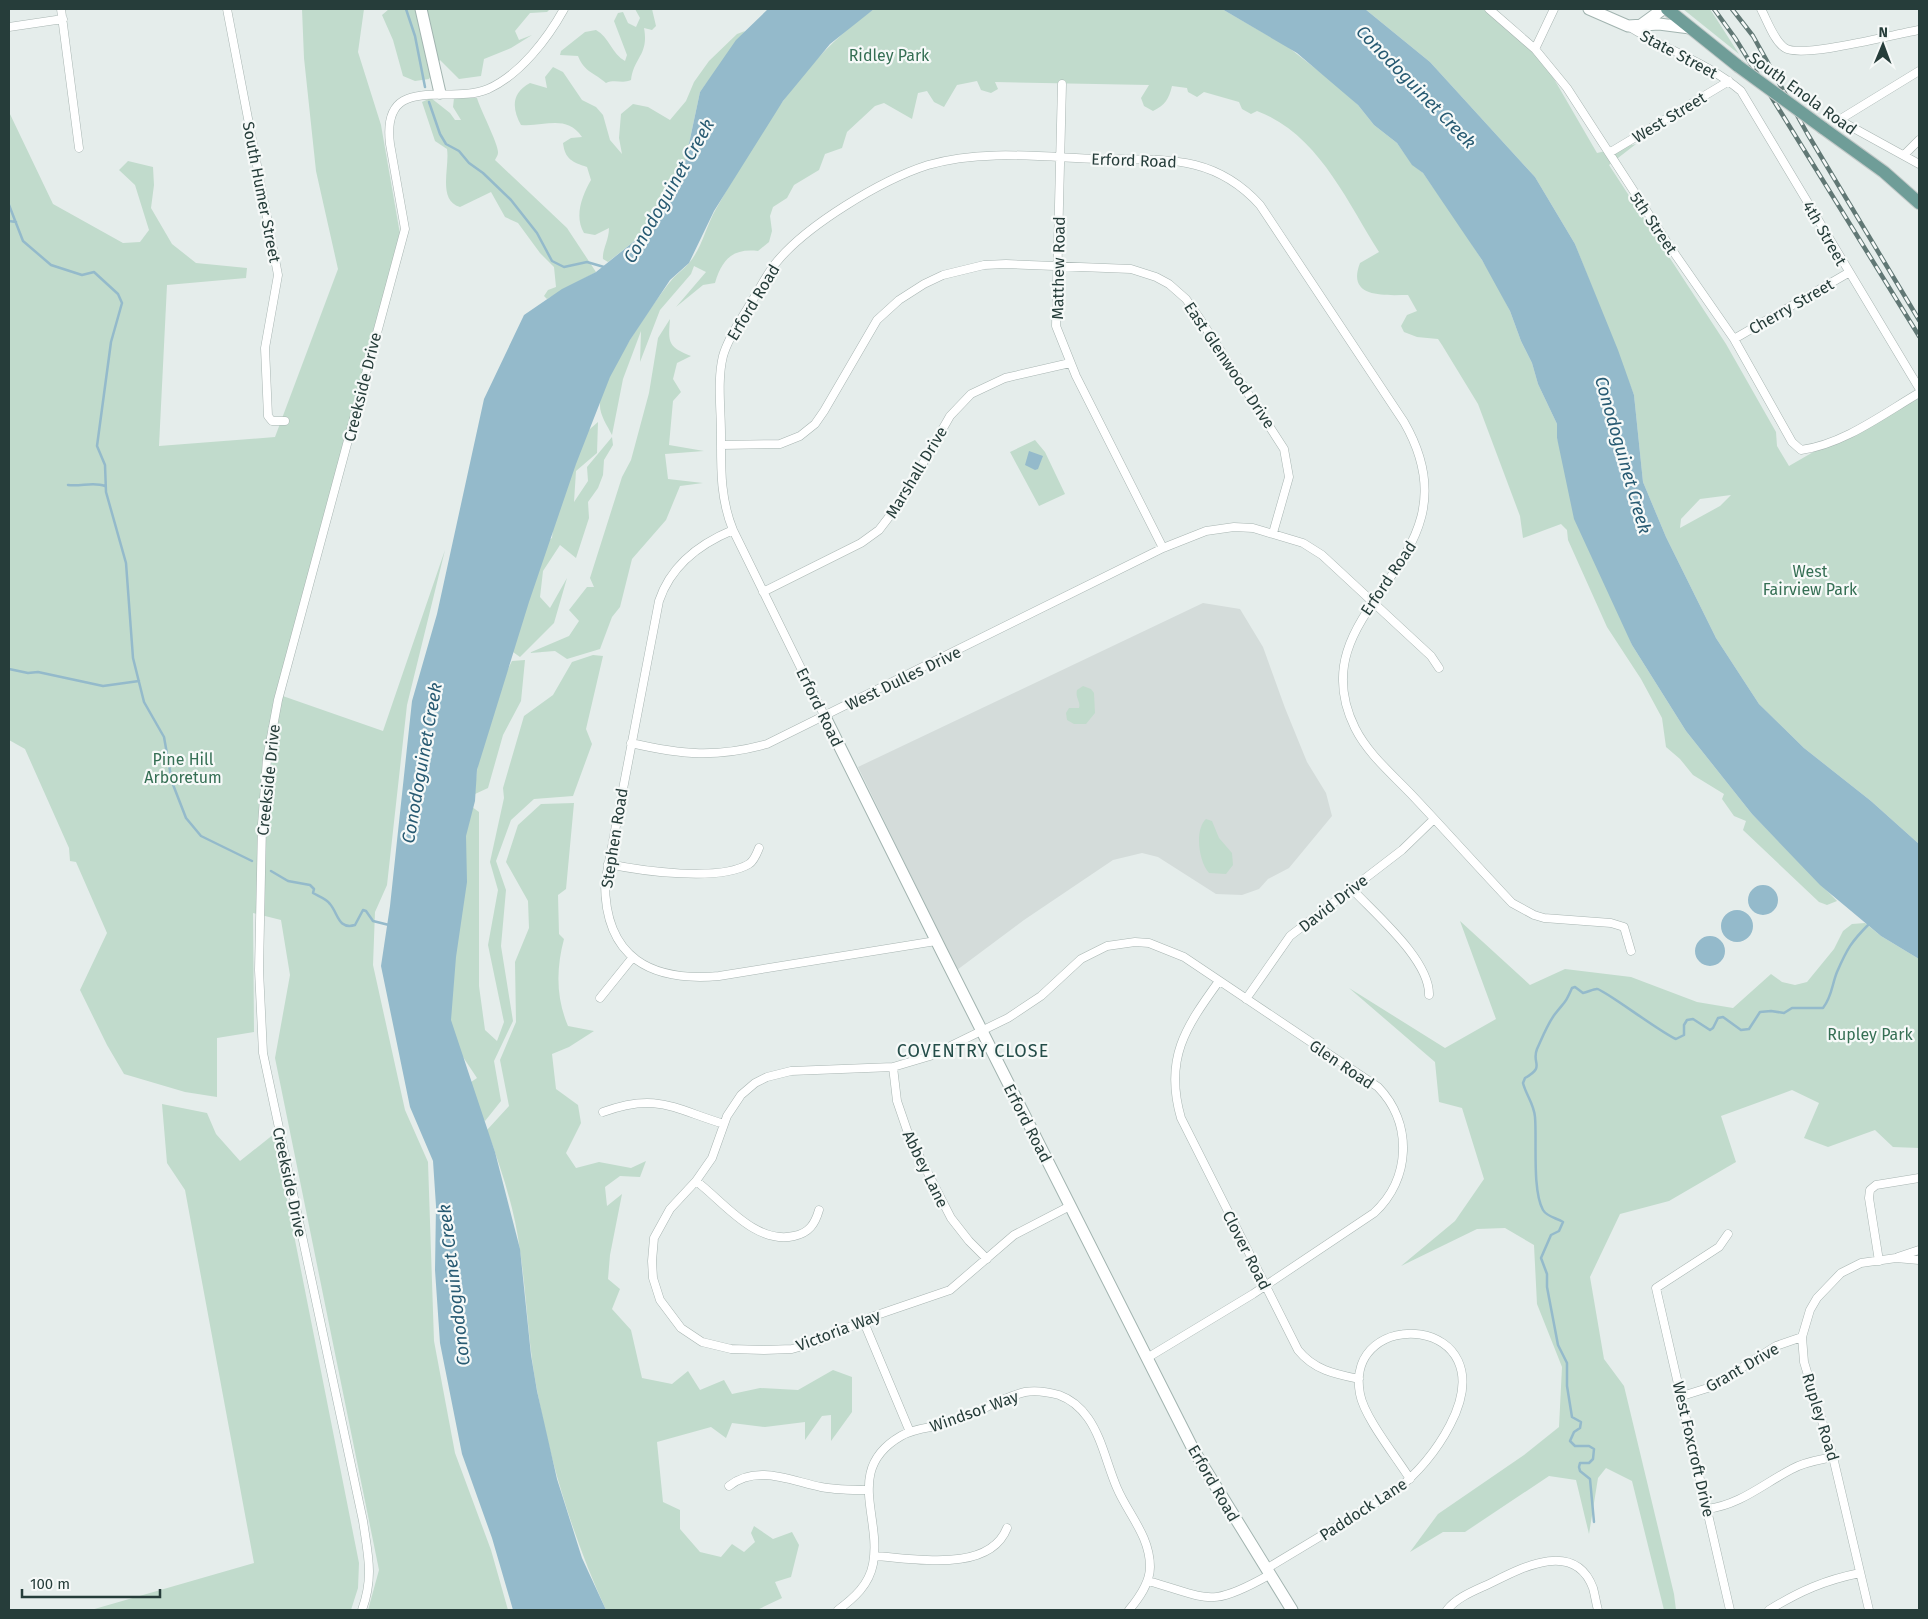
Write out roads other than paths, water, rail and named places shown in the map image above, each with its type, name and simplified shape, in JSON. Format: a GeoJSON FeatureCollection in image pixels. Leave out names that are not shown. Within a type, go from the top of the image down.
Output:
{"type":"FeatureCollection","features":[{"type":"Feature","properties":{"kind":"main road","name":"South Enola Road"},"geometry":{"type":"LineString","coordinates":[[1665,9],[1738,66],[1884,172],[1919,203]]}},
{"type":"Feature","properties":{"kind":"street"},"geometry":{"type":"LineString","coordinates":[[61,9],[79,148]]}},
{"type":"Feature","properties":{"kind":"street","name":"South Humer Street"},"geometry":{"type":"LineString","coordinates":[[227,9],[278,275],[265,348],[268,416],[272,421],[285,421]]}},
{"type":"Feature","properties":{"kind":"street"},"geometry":{"type":"LineString","coordinates":[[421,9],[440,93]]}},
{"type":"Feature","properties":{"kind":"street","name":"Creekside Drive"},"geometry":{"type":"LineString","coordinates":[[362,1610],[370,1584],[363,1521],[263,1053],[259,978],[262,815],[267,759],[278,700],[405,229],[390,144],[389,120],[395,108],[407,99],[440,93],[480,91],[496,84],[539,46],[564,9]]}},
{"type":"Feature","properties":{"kind":"street","name":"5th Street"},"geometry":{"type":"LineString","coordinates":[[1489,9],[1535,49],[1567,88],[1668,244],[1734,339],[1792,442],[1801,450],[1816,448],[1834,441],[1919,393]]}},
{"type":"Feature","properties":{"kind":"street"},"geometry":{"type":"LineString","coordinates":[[1535,49],[1554,9]]}},
{"type":"Feature","properties":{"kind":"street","name":"State Street"},"geometry":{"type":"LineString","coordinates":[[1588,9],[1634,26],[1668,24],[1690,28]]}},
{"type":"Feature","properties":{"kind":"street","name":"State Street"},"geometry":{"type":"LineString","coordinates":[[1634,26],[1665,9]]}},
{"type":"Feature","properties":{"kind":"street"},"geometry":{"type":"LineString","coordinates":[[1761,9],[1780,43],[1790,51],[1822,49],[1919,30]]}},
{"type":"Feature","properties":{"kind":"street"},"geometry":{"type":"LineString","coordinates":[[9,26],[63,18]]}},
{"type":"Feature","properties":{"kind":"street","name":"State Street"},"geometry":{"type":"LineString","coordinates":[[1634,26],[1646,38],[1704,64],[1729,81]]}},
{"type":"Feature","properties":{"kind":"street"},"geometry":{"type":"LineString","coordinates":[[1919,71],[1839,120],[1919,164]]}},
{"type":"Feature","properties":{"kind":"street","name":"West Street"},"geometry":{"type":"LineString","coordinates":[[1609,153],[1729,81]]}},
{"type":"Feature","properties":{"kind":"street","name":"4th Street"},"geometry":{"type":"LineString","coordinates":[[1729,81],[1744,94],[1848,273],[1919,388]]}},
{"type":"Feature","properties":{"kind":"street","name":"Matthew Road"},"geometry":{"type":"LineString","coordinates":[[1062,84],[1056,326],[1070,362],[1163,548]]}},
{"type":"Feature","properties":{"kind":"street"},"geometry":{"type":"LineString","coordinates":[[1904,155],[1919,140]]}},
{"type":"Feature","properties":{"kind":"street","name":"Erford Road"},"geometry":{"type":"LineString","coordinates":[[1292,1610],[1194,1451],[936,941],[733,530],[724,505],[721,445],[722,371],[725,351],[768,274],[786,251],[865,194],[906,173],[930,165],[977,157],[1174,160],[1202,165],[1229,178],[1242,188],[1260,205],[1279,232],[1404,422],[1417,445],[1423,465],[1426,498],[1419,529],[1405,556],[1359,622],[1347,650],[1344,682],[1348,711],[1354,727],[1368,749],[1512,903],[1544,918],[1611,923],[1624,927],[1631,951]]}},
{"type":"Feature","properties":{"kind":"street","name":"East Glenwood Drive"},"geometry":{"type":"LineString","coordinates":[[721,445],[780,444],[791,441],[807,432],[824,411],[877,320],[900,300],[924,284],[950,272],[984,265],[1106,266],[1138,271],[1169,284],[1186,299],[1284,449],[1288,477],[1273,533]]}},
{"type":"Feature","properties":{"kind":"street","name":"Cherry Street"},"geometry":{"type":"LineString","coordinates":[[1734,339],[1848,273]]}},
{"type":"Feature","properties":{"kind":"street","name":"Marshall Drive"},"geometry":{"type":"LineString","coordinates":[[763,592],[861,543],[879,530],[902,500],[950,416],[971,394],[1005,378],[1070,362]]}},
{"type":"Feature","properties":{"kind":"street","name":"West Dulles Drive"},"geometry":{"type":"LineString","coordinates":[[631,743],[682,753],[721,754],[767,744],[825,717],[1163,548],[1192,536],[1221,528],[1253,528],[1303,543],[1315,550],[1431,656],[1440,668]]}},
{"type":"Feature","properties":{"kind":"street","name":"Stephen Road"},"geometry":{"type":"LineString","coordinates":[[733,530],[692,552],[683,560],[662,591],[652,630],[605,883],[607,911],[619,940],[633,957],[652,970],[692,979],[936,941]]}},
{"type":"Feature","properties":{"kind":"street","name":"David Drive"},"geometry":{"type":"LineString","coordinates":[[1246,999],[1290,936],[1402,850],[1434,819]]}},
{"type":"Feature","properties":{"kind":"street"},"geometry":{"type":"LineString","coordinates":[[608,864],[643,871],[676,873],[720,871],[740,868],[751,863],[759,848]]}},
{"type":"Feature","properties":{"kind":"street"},"geometry":{"type":"LineString","coordinates":[[1351,888],[1420,963],[1428,980],[1429,995]]}},
{"type":"Feature","properties":{"kind":"street","name":"Glen Road"},"geometry":{"type":"LineString","coordinates":[[982,1032],[1031,1004],[1081,959],[1107,946],[1122,943],[1149,943],[1166,948],[1184,957],[1378,1087],[1394,1109],[1404,1139],[1400,1174],[1390,1197],[1383,1205],[1365,1220],[1265,1286],[1147,1358]]}},
{"type":"Feature","properties":{"kind":"street"},"geometry":{"type":"LineString","coordinates":[[600,998],[633,957]]}},
{"type":"Feature","properties":{"kind":"street","name":"Clover Road"},"geometry":{"type":"LineString","coordinates":[[1219,981],[1192,1020],[1179,1047],[1174,1074],[1177,1106],[1192,1143],[1303,1357],[1326,1372],[1359,1379]]}},
{"type":"Feature","properties":{"kind":"street","name":"Victoria Way"},"geometry":{"type":"LineString","coordinates":[[982,1032],[930,1056],[893,1067],[798,1070],[774,1074],[755,1083],[741,1095],[724,1124],[712,1158],[696,1181],[677,1200],[664,1218],[654,1238],[652,1249],[655,1287],[665,1308],[681,1328],[710,1345],[731,1349],[798,1348],[835,1334],[863,1320],[950,1290],[1029,1226],[1070,1206]]}},
{"type":"Feature","properties":{"kind":"street","name":"Abbey Lane"},"geometry":{"type":"LineString","coordinates":[[893,1067],[897,1101],[908,1136],[951,1218],[986,1259]]}},
{"type":"Feature","properties":{"kind":"street"},"geometry":{"type":"LineString","coordinates":[[603,1112],[630,1103],[654,1102],[670,1105],[724,1124]]}},
{"type":"Feature","properties":{"kind":"street"},"geometry":{"type":"LineString","coordinates":[[1879,1260],[1869,1198],[1870,1190],[1876,1185],[1919,1178]]}},
{"type":"Feature","properties":{"kind":"street"},"geometry":{"type":"LineString","coordinates":[[696,1181],[746,1224],[769,1235],[791,1237],[806,1232],[815,1222],[819,1210]]}},
{"type":"Feature","properties":{"kind":"street","name":"West Foxcroft Drive"},"geometry":{"type":"LineString","coordinates":[[1728,1234],[1722,1244],[1656,1288],[1730,1610]]}},
{"type":"Feature","properties":{"kind":"street"},"geometry":{"type":"LineString","coordinates":[[1896,1258],[1919,1250]]}},
{"type":"Feature","properties":{"kind":"street"},"geometry":{"type":"LineString","coordinates":[[1896,1258],[1919,1260]]}},
{"type":"Feature","properties":{"kind":"street","name":"Rupley Road"},"geometry":{"type":"LineString","coordinates":[[1869,1610],[1833,1457],[1804,1362],[1802,1337],[1810,1310],[1824,1288],[1836,1276],[1850,1268],[1879,1260],[1896,1258]]}},
{"type":"Feature","properties":{"kind":"street"},"geometry":{"type":"LineString","coordinates":[[863,1320],[910,1432]]}},
{"type":"Feature","properties":{"kind":"street","name":"Paddock Lane"},"geometry":{"type":"LineString","coordinates":[[1148,1581],[1193,1596],[1215,1598],[1242,1590],[1267,1572],[1378,1502],[1410,1479],[1433,1452],[1459,1407],[1463,1380],[1457,1360],[1447,1347],[1430,1336],[1401,1333],[1390,1337],[1376,1346],[1363,1362],[1359,1379]]}},
{"type":"Feature","properties":{"kind":"street","name":"Grant Drive"},"geometry":{"type":"LineString","coordinates":[[1682,1396],[1711,1388],[1776,1346],[1802,1337]]}},
{"type":"Feature","properties":{"kind":"street"},"geometry":{"type":"LineString","coordinates":[[1359,1379],[1360,1397],[1366,1410],[1410,1479]]}},
{"type":"Feature","properties":{"kind":"street","name":"Windsor Way"},"geometry":{"type":"LineString","coordinates":[[838,1610],[853,1599],[865,1585],[871,1573],[874,1556],[868,1490],[870,1476],[879,1456],[893,1442],[910,1432],[949,1423],[1026,1392],[1049,1393],[1068,1400],[1080,1408],[1093,1426],[1118,1492],[1143,1536],[1149,1559],[1148,1581]]}},
{"type":"Feature","properties":{"kind":"street"},"geometry":{"type":"LineString","coordinates":[[1707,1509],[1736,1503],[1793,1468],[1833,1457]]}},
{"type":"Feature","properties":{"kind":"street"},"geometry":{"type":"LineString","coordinates":[[729,1486],[739,1478],[754,1475],[780,1477],[838,1490],[868,1490]]}},
{"type":"Feature","properties":{"kind":"street"},"geometry":{"type":"LineString","coordinates":[[874,1556],[951,1560],[968,1558],[986,1552],[998,1544],[1007,1528]]}},
{"type":"Feature","properties":{"kind":"street"},"geometry":{"type":"LineString","coordinates":[[1447,1610],[1464,1596],[1513,1572],[1532,1564],[1551,1560],[1568,1563],[1584,1574],[1593,1588],[1598,1610]]}},
{"type":"Feature","properties":{"kind":"street"},"geometry":{"type":"LineString","coordinates":[[1769,1610],[1820,1583],[1860,1573]]}},
{"type":"Feature","properties":{"kind":"street"},"geometry":{"type":"LineString","coordinates":[[1129,1610],[1148,1581]]}},
{"type":"Feature","properties":{"kind":"water","name":"Conodoguinet Creek"},"geometry":{"type":"Polygon","coordinates":[[[768,9],[874,9],[830,44],[783,101],[714,211],[689,263],[670,280],[630,340],[610,377],[576,464],[529,602],[477,770],[475,801],[466,836],[467,882],[456,957],[451,1020],[495,1152],[520,1249],[531,1355],[537,1391],[557,1479],[582,1558],[606,1610],[513,1610],[492,1538],[462,1454],[440,1343],[435,1270],[436,1206],[433,1161],[410,1107],[381,966],[390,906],[412,701],[437,614],[484,399],[524,315],[562,289],[596,272],[642,235],[663,212],[683,172],[700,92],[736,40],[768,9]]]}},
{"type":"Feature","properties":{"kind":"water","name":"Conodoguinet Creek"},"geometry":{"type":"Polygon","coordinates":[[[1222,9],[1365,9],[1430,62],[1535,177],[1575,244],[1618,350],[1634,395],[1643,482],[1666,537],[1716,638],[1759,704],[1804,748],[1871,801],[1919,844],[1919,959],[1881,936],[1820,885],[1752,814],[1686,731],[1632,645],[1574,519],[1557,438],[1557,424],[1538,384],[1532,363],[1521,341],[1510,311],[1482,260],[1423,173],[1412,165],[1397,143],[1374,125],[1358,105],[1297,53],[1222,9]]]}},
{"type":"Feature","properties":{"kind":"water"},"geometry":{"type":"Polygon","coordinates":[[[1029,451],[1043,456],[1038,469],[1035,470],[1025,465],[1029,451]]]}},
{"type":"Feature","properties":{"kind":"water"},"geometry":{"type":"Polygon","coordinates":[[[1763,885],[1774,889],[1778,900],[1774,911],[1763,915],[1752,911],[1748,900],[1752,889],[1763,885]]]}},
{"type":"Feature","properties":{"kind":"water"},"geometry":{"type":"Polygon","coordinates":[[[1737,910],[1748,915],[1753,926],[1748,937],[1737,942],[1726,937],[1721,926],[1726,915],[1737,910]]]}},
{"type":"Feature","properties":{"kind":"water"},"geometry":{"type":"Polygon","coordinates":[[[1710,936],[1721,940],[1725,951],[1721,962],[1710,966],[1699,962],[1695,951],[1699,940],[1710,936]]]}},
{"type":"Feature","properties":{"kind":"waterway"},"geometry":{"type":"LineString","coordinates":[[406,9],[415,36],[425,87]]}},
{"type":"Feature","properties":{"kind":"waterway"},"geometry":{"type":"LineString","coordinates":[[429,102],[440,134],[446,144],[459,151],[469,163],[483,173],[511,200],[537,233],[552,261],[564,267],[587,262],[604,267]]}},
{"type":"Feature","properties":{"kind":"waterway"},"geometry":{"type":"LineString","coordinates":[[9,205],[23,241],[51,265],[82,275],[94,272],[118,294],[122,303],[111,342],[97,446],[105,465],[106,492],[126,563],[133,658],[144,702],[164,737],[172,782],[186,818],[201,836],[252,861]]}},
{"type":"Feature","properties":{"kind":"waterway"},"geometry":{"type":"LineString","coordinates":[[9,221],[16,222]]}},
{"type":"Feature","properties":{"kind":"waterway"},"geometry":{"type":"LineString","coordinates":[[68,485],[96,484],[105,486]]}},
{"type":"Feature","properties":{"kind":"waterway"},"geometry":{"type":"LineString","coordinates":[[9,669],[28,673],[38,672],[103,686],[139,681]]}},
{"type":"Feature","properties":{"kind":"waterway"},"geometry":{"type":"LineString","coordinates":[[271,871],[288,881],[310,885],[314,889],[313,893],[329,902],[339,920],[345,925],[355,925],[363,910],[366,911],[373,921],[389,925]]}},
{"type":"Feature","properties":{"kind":"waterway"},"geometry":{"type":"LineString","coordinates":[[1594,1522],[1590,1479],[1580,1471],[1579,1467],[1580,1463],[1589,1463],[1593,1459],[1594,1449],[1589,1446],[1575,1446],[1570,1441],[1574,1432],[1580,1428],[1581,1422],[1572,1417],[1567,1386],[1567,1363],[1558,1345],[1547,1287],[1547,1274],[1541,1258],[1551,1235],[1559,1231],[1563,1222],[1545,1212],[1540,1201],[1536,1178],[1535,1117],[1523,1083],[1525,1078],[1535,1071],[1537,1049],[1543,1035],[1552,1018],[1566,1000],[1572,988],[1575,987],[1583,993],[1595,989],[1601,991],[1676,1039],[1684,1035],[1684,1025],[1687,1020],[1693,1019],[1710,1030],[1718,1018],[1723,1017],[1741,1030],[1749,1029],[1760,1012],[1784,1013],[1792,1008],[1823,1008],[1847,951],[1869,924]]}},
{"type":"Feature","properties":{"kind":"railway"},"geometry":{"type":"LineString","coordinates":[[1714,9],[1735,38],[1919,336]]}},
{"type":"Feature","properties":{"kind":"railway"},"geometry":{"type":"LineString","coordinates":[[1732,9],[1753,36],[1807,133],[1919,320]]}},
{"type":"Feature","properties":{"kind":"district","name":"COVENTRY CLOSE"},"geometry":{"type":"Point","coordinates":[973,1051]}},
{"type":"Feature","properties":{"kind":"park label","name":"Ridley Park"},"geometry":{"type":"Point","coordinates":[889,55]}},
{"type":"Feature","properties":{"kind":"park label","name":"West Fairview Park"},"geometry":{"type":"Point","coordinates":[1810,580]}},
{"type":"Feature","properties":{"kind":"park label","name":"Pine Hill Arboretum"},"geometry":{"type":"Point","coordinates":[183,768]}},
{"type":"Feature","properties":{"kind":"park label","name":"Rupley Park"},"geometry":{"type":"Point","coordinates":[1870,1034]}}]}
